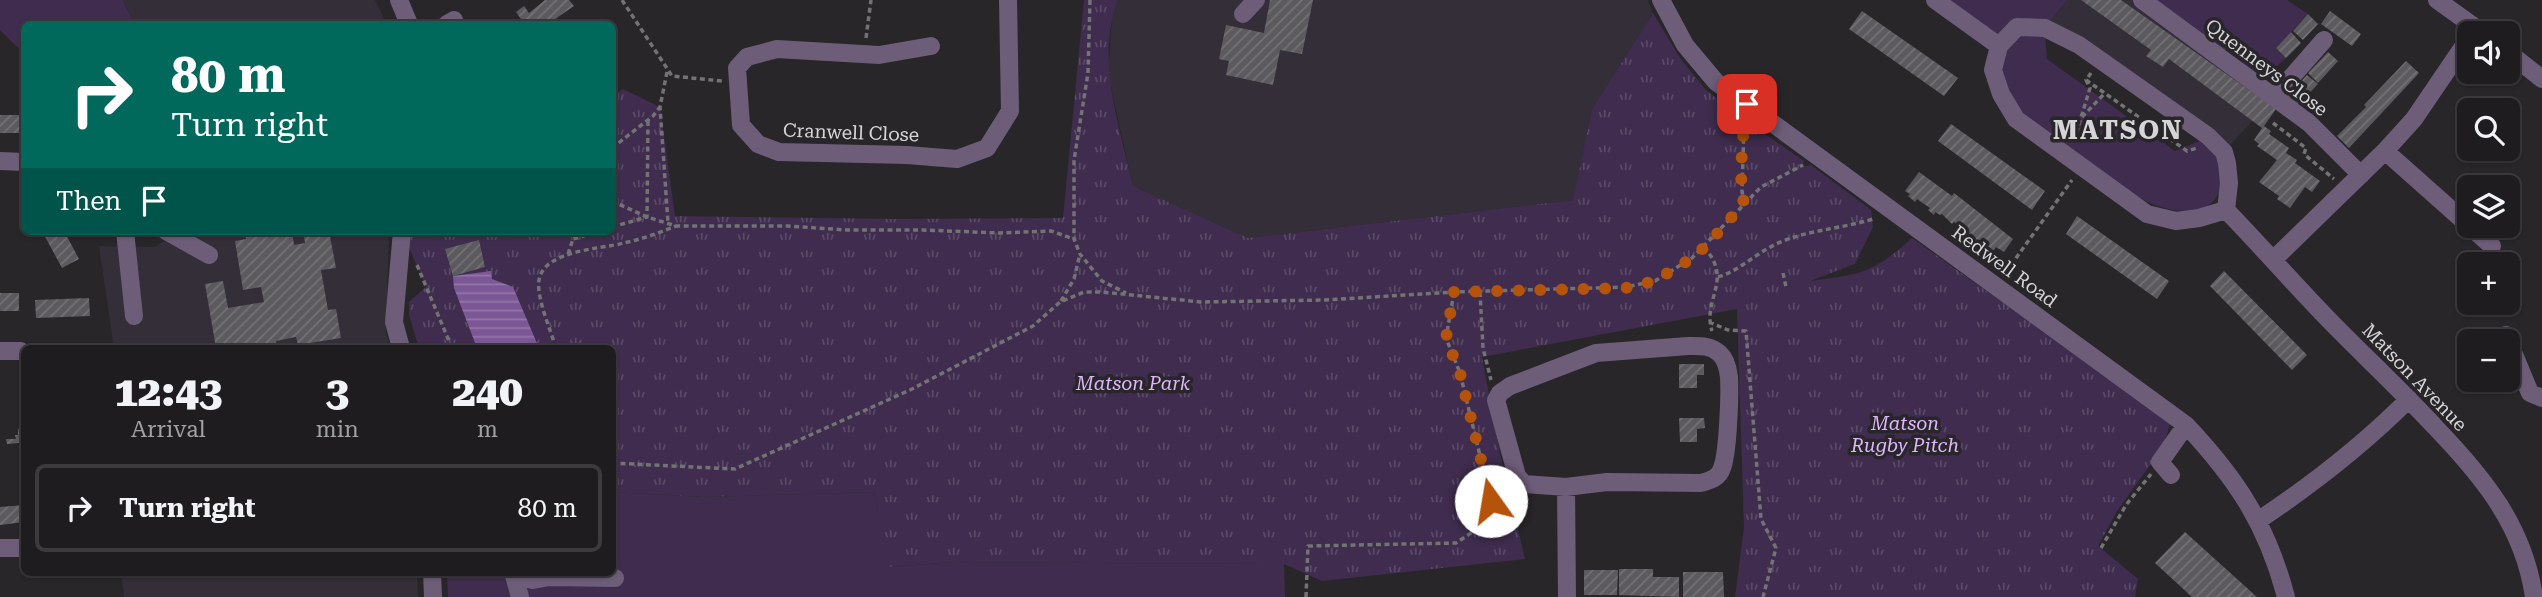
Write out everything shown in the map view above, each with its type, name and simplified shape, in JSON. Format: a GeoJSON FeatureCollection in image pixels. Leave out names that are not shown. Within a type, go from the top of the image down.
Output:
{"type":"FeatureCollection","features":[{"type":"Feature","properties":{"kind":"street","name":"Cranwell Close"},"geometry":{"type":"LineString","coordinates":[[738,82],[741,125],[758,144],[779,152],[957,159],[986,148],[1010,111],[1008,0]]}},
{"type":"Feature","properties":{"kind":"street"},"geometry":{"type":"LineString","coordinates":[[1243,14],[1256,0]]}},
{"type":"Feature","properties":{"kind":"street","name":"Redwell Road"},"geometry":{"type":"LineString","coordinates":[[1661,0],[1685,45],[1716,82],[2186,425],[2230,476],[2259,520],[2277,563],[2286,597]]}},
{"type":"Feature","properties":{"kind":"street"},"geometry":{"type":"LineString","coordinates":[[1936,0],[1999,46]]}},
{"type":"Feature","properties":{"kind":"street","name":"Quenneys Close"},"geometry":{"type":"LineString","coordinates":[[2142,0],[2309,123],[2361,175]]}},
{"type":"Feature","properties":{"kind":"street"},"geometry":{"type":"LineString","coordinates":[[2437,0],[2461,21]]}},
{"type":"Feature","properties":{"kind":"street"},"geometry":{"type":"LineString","coordinates":[[2017,27],[2045,28],[2079,45],[2214,142],[2224,152],[2227,163],[2229,183],[2226,210],[2176,221],[2147,214],[2016,119],[2001,94],[1993,70],[1999,46],[2017,27]]}},
{"type":"Feature","properties":{"kind":"street"},"geometry":{"type":"LineString","coordinates":[[2274,97],[2325,40]]}},
{"type":"Feature","properties":{"kind":"street"},"geometry":{"type":"LineString","coordinates":[[738,82],[737,68],[747,57],[777,49],[879,55],[931,46]]}},
{"type":"Feature","properties":{"kind":"street"},"geometry":{"type":"LineString","coordinates":[[2274,259],[2385,151],[2414,119],[2457,58]]}},
{"type":"Feature","properties":{"kind":"street"},"geometry":{"type":"LineString","coordinates":[[2520,62],[2542,79]]}},
{"type":"Feature","properties":{"kind":"street"},"geometry":{"type":"LineString","coordinates":[[2385,151],[2492,246]]}},
{"type":"Feature","properties":{"kind":"street"},"geometry":{"type":"LineString","coordinates":[[0,161],[21,162]]}},
{"type":"Feature","properties":{"kind":"street","name":"Matson Avenue"},"geometry":{"type":"LineString","coordinates":[[2226,210],[2474,467],[2514,529],[2527,563],[2534,597]]}},
{"type":"Feature","properties":{"kind":"street"},"geometry":{"type":"LineString","coordinates":[[125,235],[134,316]]}},
{"type":"Feature","properties":{"kind":"street"},"geometry":{"type":"LineString","coordinates":[[173,235],[209,255]]}},
{"type":"Feature","properties":{"kind":"street"},"geometry":{"type":"LineString","coordinates":[[400,345],[394,322],[402,235]]}},
{"type":"Feature","properties":{"kind":"street"},"geometry":{"type":"LineString","coordinates":[[1703,346],[1719,352],[1726,361],[1729,375],[1727,450],[1722,471],[1713,480],[1702,482],[1607,482],[1566,487],[1524,484],[1517,476],[1496,400],[1500,393],[1510,386],[1596,353],[1703,346]]}},
{"type":"Feature","properties":{"kind":"street"},"geometry":{"type":"LineString","coordinates":[[0,351],[21,351]]}},
{"type":"Feature","properties":{"kind":"street"},"geometry":{"type":"LineString","coordinates":[[2520,369],[2530,393],[2542,398]]}},
{"type":"Feature","properties":{"kind":"street"},"geometry":{"type":"LineString","coordinates":[[2259,520],[2308,487],[2359,447],[2409,399]]}},
{"type":"Feature","properties":{"kind":"street"},"geometry":{"type":"LineString","coordinates":[[2166,468],[2186,425]]}},
{"type":"Feature","properties":{"kind":"street"},"geometry":{"type":"LineString","coordinates":[[1566,487],[1567,597]]}},
{"type":"Feature","properties":{"kind":"street"},"geometry":{"type":"LineString","coordinates":[[0,548],[21,548]]}},
{"type":"Feature","properties":{"kind":"street"},"geometry":{"type":"LineString","coordinates":[[432,576],[433,597]]}},
{"type":"Feature","properties":{"kind":"street"},"geometry":{"type":"LineString","coordinates":[[514,576],[520,597]]}},
{"type":"Feature","properties":{"kind":"street"},"geometry":{"type":"LineString","coordinates":[[522,576],[533,580],[549,577],[615,578]]}},
{"type":"Feature","properties":{"kind":"path"},"geometry":{"type":"LineString","coordinates":[[622,0],[672,76],[738,82]]}},
{"type":"Feature","properties":{"kind":"path"},"geometry":{"type":"LineString","coordinates":[[863,54],[872,0]]}},
{"type":"Feature","properties":{"kind":"path"},"geometry":{"type":"LineString","coordinates":[[1090,0],[1088,73],[1074,160],[1074,239],[1080,254],[1102,281],[1131,295]]}},
{"type":"Feature","properties":{"kind":"path"},"geometry":{"type":"LineString","coordinates":[[2086,80],[2099,59]]}},
{"type":"Feature","properties":{"kind":"path"},"geometry":{"type":"LineString","coordinates":[[667,72],[660,107],[668,223]]}},
{"type":"Feature","properties":{"kind":"path"},"geometry":{"type":"LineString","coordinates":[[2086,80],[2187,152],[2214,142]]}},
{"type":"Feature","properties":{"kind":"path"},"geometry":{"type":"LineString","coordinates":[[2070,158],[2090,88],[2086,80]]}},
{"type":"Feature","properties":{"kind":"path"},"geometry":{"type":"LineString","coordinates":[[2082,117],[2105,93]]}},
{"type":"Feature","properties":{"kind":"path"},"geometry":{"type":"LineString","coordinates":[[1744,203],[1741,191],[1742,145],[1747,104]]}},
{"type":"Feature","properties":{"kind":"path"},"geometry":{"type":"LineString","coordinates":[[616,145],[648,121],[660,107]]}},
{"type":"Feature","properties":{"kind":"path"},"geometry":{"type":"LineString","coordinates":[[647,217],[648,121]]}},
{"type":"Feature","properties":{"kind":"path"},"geometry":{"type":"LineString","coordinates":[[2273,123],[2306,148],[2304,154],[2346,190]]}},
{"type":"Feature","properties":{"kind":"path"},"geometry":{"type":"LineString","coordinates":[[1060,302],[1084,292],[1201,302],[1626,288],[1662,278],[1704,247],[1760,187],[1800,169],[1817,155]]}},
{"type":"Feature","properties":{"kind":"path"},"geometry":{"type":"LineString","coordinates":[[2004,275],[2072,180]]}},
{"type":"Feature","properties":{"kind":"path"},"geometry":{"type":"LineString","coordinates":[[616,203],[676,226]]}},
{"type":"Feature","properties":{"kind":"path"},"geometry":{"type":"LineString","coordinates":[[1717,277],[1731,273],[1775,244],[1800,235],[1888,216],[1894,211]]}},
{"type":"Feature","properties":{"kind":"path"},"geometry":{"type":"LineString","coordinates":[[616,226],[647,217]]}},
{"type":"Feature","properties":{"kind":"path"},"geometry":{"type":"LineString","coordinates":[[555,345],[538,288],[545,266],[568,254],[633,241],[676,226],[787,226],[999,233],[1051,231],[1074,239]]}},
{"type":"Feature","properties":{"kind":"path"},"geometry":{"type":"LineString","coordinates":[[568,254],[572,235]]}},
{"type":"Feature","properties":{"kind":"path"},"geometry":{"type":"LineString","coordinates":[[573,239],[586,235]]}},
{"type":"Feature","properties":{"kind":"path"},"geometry":{"type":"LineString","coordinates":[[1704,247],[1712,256],[1718,285],[1709,322],[1728,330],[1746,331],[1761,519],[1776,548],[1763,597]]}},
{"type":"Feature","properties":{"kind":"path"},"geometry":{"type":"LineString","coordinates":[[616,463],[735,469],[922,383],[1033,326],[1060,302],[1074,279],[1080,254]]}},
{"type":"Feature","properties":{"kind":"path"},"geometry":{"type":"LineString","coordinates":[[1783,273],[1786,287]]}},
{"type":"Feature","properties":{"kind":"path"},"geometry":{"type":"LineString","coordinates":[[426,288],[451,345]]}},
{"type":"Feature","properties":{"kind":"path"},"geometry":{"type":"LineString","coordinates":[[1306,597],[1308,546],[1456,544],[1480,527],[1488,517],[1491,501],[1488,488],[1460,373],[1446,338],[1454,292]]}},
{"type":"Feature","properties":{"kind":"path"},"geometry":{"type":"LineString","coordinates":[[1480,292],[1483,348],[1493,387],[1500,393]]}},
{"type":"Feature","properties":{"kind":"path"},"geometry":{"type":"LineString","coordinates":[[2101,548],[2126,505],[2166,468]]}},
{"type":"Feature","properties":{"kind":"shaded area"},"geometry":{"type":"Polygon","coordinates":[[[123,0],[375,0],[386,21],[133,21],[123,0]]]}},
{"type":"Feature","properties":{"kind":"shaded area"},"geometry":{"type":"Polygon","coordinates":[[[1118,0],[1648,0],[1653,13],[1592,109],[1574,200],[1248,238],[1133,186],[1108,74],[1112,16],[1118,0]]]}},
{"type":"Feature","properties":{"kind":"shaded area"},"geometry":{"type":"Polygon","coordinates":[[[2067,0],[2141,0],[2274,97],[2224,152],[2045,28],[2067,0]]]}},
{"type":"Feature","properties":{"kind":"shaded area"},"geometry":{"type":"Polygon","coordinates":[[[174,235],[389,235],[386,331],[389,345],[114,345],[99,246],[154,247],[174,235]]]}},
{"type":"Feature","properties":{"kind":"shaded area"},"geometry":{"type":"Polygon","coordinates":[[[491,271],[492,279],[513,287],[538,345],[476,345],[454,288],[453,276],[491,271]]]}},
{"type":"Feature","properties":{"kind":"shaded area"},"geometry":{"type":"Polygon","coordinates":[[[121,576],[417,576],[418,597],[124,597],[121,576]]]}},
{"type":"Feature","properties":{"kind":"green space"},"geometry":{"type":"Polygon","coordinates":[[[0,0],[123,0],[133,21],[21,21],[21,49],[0,30],[0,0]]]}},
{"type":"Feature","properties":{"kind":"green space","name":"Matson Park"},"geometry":{"type":"Polygon","coordinates":[[[1084,0],[1118,0],[1109,46],[1109,69],[1116,117],[1133,186],[1248,238],[1573,200],[1592,109],[1653,13],[1680,58],[1706,90],[1740,116],[1740,123],[1746,127],[1749,123],[1804,161],[1805,166],[1811,165],[1871,210],[1873,227],[1855,264],[1810,281],[1854,274],[1876,266],[1912,238],[2170,424],[2163,447],[2117,511],[2098,546],[2138,579],[2135,597],[1735,597],[1744,527],[1737,309],[1482,357],[1500,454],[1525,559],[1322,581],[1284,564],[954,562],[888,567],[874,492],[703,497],[616,492],[616,345],[418,345],[409,315],[409,302],[426,287],[404,235],[616,235],[616,94],[623,89],[660,107],[675,216],[1063,218],[1084,0]]]}},
{"type":"Feature","properties":{"kind":"green space"},"geometry":{"type":"Polygon","coordinates":[[[1936,0],[2067,0],[2045,28],[2017,28],[1999,46],[1936,0]]]}},
{"type":"Feature","properties":{"kind":"green space"},"geometry":{"type":"Polygon","coordinates":[[[2141,0],[2287,0],[2308,14],[2276,48],[2286,58],[2261,81],[2245,69],[2243,61],[2227,50],[2220,51],[2141,0]]]}},
{"type":"Feature","properties":{"kind":"green space"},"geometry":{"type":"Polygon","coordinates":[[[2045,33],[2047,59],[2175,151],[2204,139],[2216,158],[2222,178],[2217,196],[2212,202],[2206,207],[2179,211],[2150,203],[2111,178],[2014,104],[1998,63],[2000,56],[2020,36],[2045,33]]]}},
{"type":"Feature","properties":{"kind":"green space"},"geometry":{"type":"Polygon","coordinates":[[[616,492],[703,497],[874,492],[889,567],[954,562],[1284,564],[1285,597],[448,597],[447,576],[616,576],[616,492]]]}},
{"type":"Feature","properties":{"kind":"building"},"geometry":{"type":"Polygon","coordinates":[[[545,0],[569,0],[574,6],[552,21],[518,21],[521,19],[516,12],[524,6],[529,13],[545,0]]]}},
{"type":"Feature","properties":{"kind":"building"},"geometry":{"type":"Polygon","coordinates":[[[1270,0],[1313,0],[1302,54],[1280,50],[1273,85],[1226,75],[1229,61],[1219,59],[1226,25],[1264,33],[1270,0]]]}},
{"type":"Feature","properties":{"kind":"building"},"geometry":{"type":"Polygon","coordinates":[[[2081,0],[2121,0],[2276,109],[2264,126],[2271,131],[2269,134],[2289,148],[2286,153],[2297,160],[2295,163],[2320,181],[2312,192],[2305,187],[2290,208],[2277,199],[2279,196],[2259,182],[2277,160],[2257,146],[2259,144],[2254,140],[2262,128],[2169,59],[2163,67],[2146,56],[2151,50],[2081,0]]]}},
{"type":"Feature","properties":{"kind":"building"},"geometry":{"type":"Polygon","coordinates":[[[1862,11],[1958,78],[1944,96],[1849,29],[1862,11]]]}},
{"type":"Feature","properties":{"kind":"building"},"geometry":{"type":"Polygon","coordinates":[[[2330,11],[2361,34],[2352,46],[2321,24],[2330,11]]]}},
{"type":"Feature","properties":{"kind":"building"},"geometry":{"type":"Polygon","coordinates":[[[2308,14],[2318,24],[2303,40],[2293,31],[2308,14]]]}},
{"type":"Feature","properties":{"kind":"building"},"geometry":{"type":"Polygon","coordinates":[[[2291,32],[2301,43],[2286,58],[2276,48],[2291,32]]]}},
{"type":"Feature","properties":{"kind":"building"},"geometry":{"type":"Polygon","coordinates":[[[2328,52],[2338,61],[2318,83],[2308,73],[2328,52]]]}},
{"type":"Feature","properties":{"kind":"building"},"geometry":{"type":"Polygon","coordinates":[[[2406,61],[2419,73],[2349,148],[2337,136],[2406,61]]]}},
{"type":"Feature","properties":{"kind":"building"},"geometry":{"type":"Polygon","coordinates":[[[2307,75],[2318,84],[2297,106],[2287,96],[2307,75]]]}},
{"type":"Feature","properties":{"kind":"building"},"geometry":{"type":"Polygon","coordinates":[[[0,115],[21,115],[21,133],[0,133],[0,115]]]}},
{"type":"Feature","properties":{"kind":"building"},"geometry":{"type":"Polygon","coordinates":[[[1951,124],[2045,191],[2032,210],[1938,141],[1951,124]]]}},
{"type":"Feature","properties":{"kind":"building"},"geometry":{"type":"Polygon","coordinates":[[[1919,172],[1952,196],[1954,193],[2013,239],[2004,252],[1996,247],[1988,259],[1984,257],[1986,255],[1969,243],[1974,236],[1971,233],[1969,236],[1962,232],[1964,229],[1954,222],[1952,224],[1942,214],[1935,212],[1934,215],[1928,210],[1930,208],[1908,196],[1910,194],[1905,191],[1919,172]]]}},
{"type":"Feature","properties":{"kind":"building"},"geometry":{"type":"Polygon","coordinates":[[[2077,216],[2169,281],[2157,299],[2066,234],[2077,216]]]}},
{"type":"Feature","properties":{"kind":"building"},"geometry":{"type":"Polygon","coordinates":[[[44,235],[66,235],[79,259],[62,268],[44,235]]]}},
{"type":"Feature","properties":{"kind":"building"},"geometry":{"type":"Polygon","coordinates":[[[246,235],[293,235],[294,245],[305,243],[304,235],[330,235],[336,268],[321,270],[328,310],[336,309],[341,338],[298,345],[296,337],[276,341],[277,345],[215,345],[205,284],[223,281],[228,308],[264,302],[261,287],[243,290],[235,241],[246,239],[246,235]]]}},
{"type":"Feature","properties":{"kind":"building"},"geometry":{"type":"Polygon","coordinates":[[[479,240],[485,267],[453,276],[445,249],[479,240]]]}},
{"type":"Feature","properties":{"kind":"building"},"geometry":{"type":"Polygon","coordinates":[[[2224,271],[2307,355],[2292,370],[2210,286],[2224,271]]]}},
{"type":"Feature","properties":{"kind":"building"},"geometry":{"type":"Polygon","coordinates":[[[0,293],[19,293],[19,311],[0,311],[0,293]]]}},
{"type":"Feature","properties":{"kind":"building"},"geometry":{"type":"Polygon","coordinates":[[[89,298],[90,316],[36,318],[35,300],[89,298]]]}},
{"type":"Feature","properties":{"kind":"building"},"geometry":{"type":"Polygon","coordinates":[[[1679,364],[1704,364],[1704,375],[1697,375],[1697,388],[1679,388],[1679,364]]]}},
{"type":"Feature","properties":{"kind":"building"},"geometry":{"type":"Polygon","coordinates":[[[1679,418],[1704,418],[1705,428],[1697,429],[1697,442],[1680,442],[1679,418]]]}},
{"type":"Feature","properties":{"kind":"building"},"geometry":{"type":"Polygon","coordinates":[[[18,429],[21,429],[21,454],[19,443],[7,444],[6,439],[16,439],[15,435],[18,435],[18,429]]]}},
{"type":"Feature","properties":{"kind":"building"},"geometry":{"type":"Polygon","coordinates":[[[21,505],[21,522],[0,525],[0,507],[21,505]]]}},
{"type":"Feature","properties":{"kind":"building"},"geometry":{"type":"Polygon","coordinates":[[[2185,532],[2257,597],[2192,597],[2155,563],[2185,532]]]}},
{"type":"Feature","properties":{"kind":"building"},"geometry":{"type":"Polygon","coordinates":[[[1619,569],[1653,569],[1653,577],[1679,577],[1679,597],[1619,595],[1619,569]]]}},
{"type":"Feature","properties":{"kind":"building"},"geometry":{"type":"Polygon","coordinates":[[[1584,570],[1618,570],[1617,595],[1584,595],[1584,570]]]}},
{"type":"Feature","properties":{"kind":"building"},"geometry":{"type":"Polygon","coordinates":[[[1683,572],[1723,572],[1724,597],[1683,597],[1683,572]]]}},
{"type":"Feature","properties":{"kind":"district","name":"MATSON"},"geometry":{"type":"Point","coordinates":[2118,130]}},
{"type":"Feature","properties":{"kind":"route"},"geometry":{"type":"LineString","coordinates":[[1491,501],[1460,373],[1446,338],[1454,292],[1626,288],[1655,281],[1672,272],[1707,245],[1744,203],[1741,191],[1744,175],[1742,145],[1747,104]]}},
{"type":"Feature","properties":{"kind":"park label","name":"Matson Rugby Pitch"},"geometry":{"type":"Point","coordinates":[1905,434]}}]}
